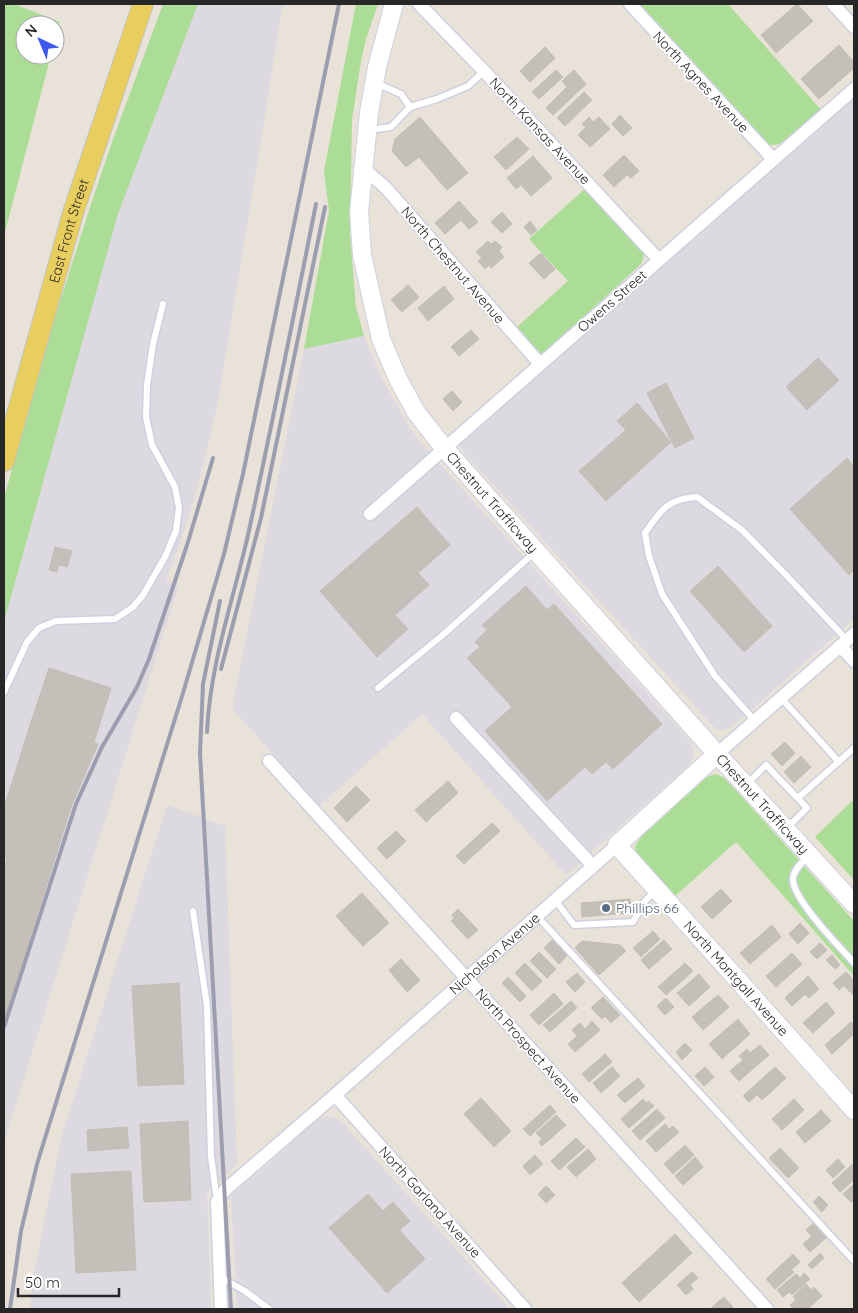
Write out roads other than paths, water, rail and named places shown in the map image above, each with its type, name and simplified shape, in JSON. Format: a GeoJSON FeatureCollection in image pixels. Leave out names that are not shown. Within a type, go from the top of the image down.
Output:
{"type":"FeatureCollection","features":[{"type":"Feature","properties":{"kind":"main road","name":"East Front Street"},"geometry":{"type":"LineString","coordinates":[[4,462],[73,213],[143,4]]}},
{"type":"Feature","properties":{"kind":"street","name":"Chestnut Trafficway"},"geometry":{"type":"LineString","coordinates":[[394,4],[375,82],[367,130],[359,212],[362,255],[381,339],[398,379],[416,412],[444,448],[717,754],[854,904]]}},
{"type":"Feature","properties":{"kind":"street","name":"North Kansas Avenue"},"geometry":{"type":"LineString","coordinates":[[419,4],[484,71],[659,260]]}},
{"type":"Feature","properties":{"kind":"street","name":"North Agnes Avenue"},"geometry":{"type":"LineString","coordinates":[[630,4],[773,159]]}},
{"type":"Feature","properties":{"kind":"street"},"geometry":{"type":"LineString","coordinates":[[833,4],[854,27]]}},
{"type":"Feature","properties":{"kind":"street","name":"Owens Street"},"geometry":{"type":"LineString","coordinates":[[370,514],[854,88]]}},
{"type":"Feature","properties":{"kind":"street","name":"North Chestnut Avenue"},"geometry":{"type":"LineString","coordinates":[[364,168],[386,188],[540,364]]}},
{"type":"Feature","properties":{"kind":"street"},"geometry":{"type":"LineString","coordinates":[[847,640],[854,661]]}},
{"type":"Feature","properties":{"kind":"street","name":"Nicholson Avenue"},"geometry":{"type":"LineString","coordinates":[[217,1202],[225,1190],[335,1095],[847,640]]}},
{"type":"Feature","properties":{"kind":"street"},"geometry":{"type":"LineString","coordinates":[[456,718],[593,866]]}},
{"type":"Feature","properties":{"kind":"street","name":"North Prospect Avenue"},"geometry":{"type":"LineString","coordinates":[[269,761],[767,1309]]}},
{"type":"Feature","properties":{"kind":"street","name":"North Montgall Avenue"},"geometry":{"type":"LineString","coordinates":[[617,844],[854,1110]]}},
{"type":"Feature","properties":{"kind":"street","name":"North Garland Avenue"},"geometry":{"type":"LineString","coordinates":[[335,1095],[525,1309]]}},
{"type":"Feature","properties":{"kind":"street"},"geometry":{"type":"LineString","coordinates":[[217,1202],[221,1309]]}},
{"type":"Feature","properties":{"kind":"lane"},"geometry":{"type":"LineString","coordinates":[[367,130],[391,127],[410,107],[437,99],[468,86],[484,71]]}},
{"type":"Feature","properties":{"kind":"lane"},"geometry":{"type":"LineString","coordinates":[[375,82],[401,94],[410,107]]}},
{"type":"Feature","properties":{"kind":"lane"},"geometry":{"type":"LineString","coordinates":[[4,692],[27,642],[39,628],[56,621],[114,619],[133,607],[143,595],[176,531],[179,508],[175,487],[152,445],[146,417],[147,385],[153,344],[163,304]]}},
{"type":"Feature","properties":{"kind":"lane"},"geometry":{"type":"LineString","coordinates":[[755,721],[715,676],[662,594],[649,556],[645,533],[662,509],[682,498],[697,497],[742,530],[847,640]]}},
{"type":"Feature","properties":{"kind":"lane"},"geometry":{"type":"LineString","coordinates":[[378,688],[444,634],[536,552]]}},
{"type":"Feature","properties":{"kind":"lane"},"geometry":{"type":"LineString","coordinates":[[782,698],[839,762]]}},
{"type":"Feature","properties":{"kind":"lane"},"geometry":{"type":"LineString","coordinates":[[798,798],[854,748]]}},
{"type":"Feature","properties":{"kind":"lane"},"geometry":{"type":"LineString","coordinates":[[746,785],[766,765],[807,808],[786,830]]}},
{"type":"Feature","properties":{"kind":"lane"},"geometry":{"type":"LineString","coordinates":[[809,855],[796,869],[794,874],[793,879],[796,893],[823,928],[854,963]]}},
{"type":"Feature","properties":{"kind":"lane"},"geometry":{"type":"LineString","coordinates":[[555,900],[574,925],[633,922],[645,901],[657,889]]}},
{"type":"Feature","properties":{"kind":"lane"},"geometry":{"type":"LineString","coordinates":[[193,911],[207,1006],[211,1156],[217,1202]]}},
{"type":"Feature","properties":{"kind":"lane"},"geometry":{"type":"LineString","coordinates":[[537,916],[854,1261]]}},
{"type":"Feature","properties":{"kind":"lane"},"geometry":{"type":"LineString","coordinates":[[219,1277],[245,1291],[269,1309]]}},
{"type":"Feature","properties":{"kind":"railway"},"geometry":{"type":"LineString","coordinates":[[10,1309],[21,1231],[37,1164],[183,693],[224,554],[243,474],[339,4]]}},
{"type":"Feature","properties":{"kind":"railway"},"geometry":{"type":"LineString","coordinates":[[207,732],[217,657],[248,535],[316,204]]}},
{"type":"Feature","properties":{"kind":"railway"},"geometry":{"type":"LineString","coordinates":[[221,669],[261,518],[325,207]]}},
{"type":"Feature","properties":{"kind":"railway"},"geometry":{"type":"LineString","coordinates":[[4,1027],[76,804],[102,747],[137,687],[149,659],[188,542],[213,458]]}},
{"type":"Feature","properties":{"kind":"railway"},"geometry":{"type":"LineString","coordinates":[[220,601],[203,684],[200,753],[231,1309]]}},
{"type":"Feature","properties":{"kind":"place","name":"Phillips 66"},"geometry":{"type":"Point","coordinates":[606,908]}}]}
